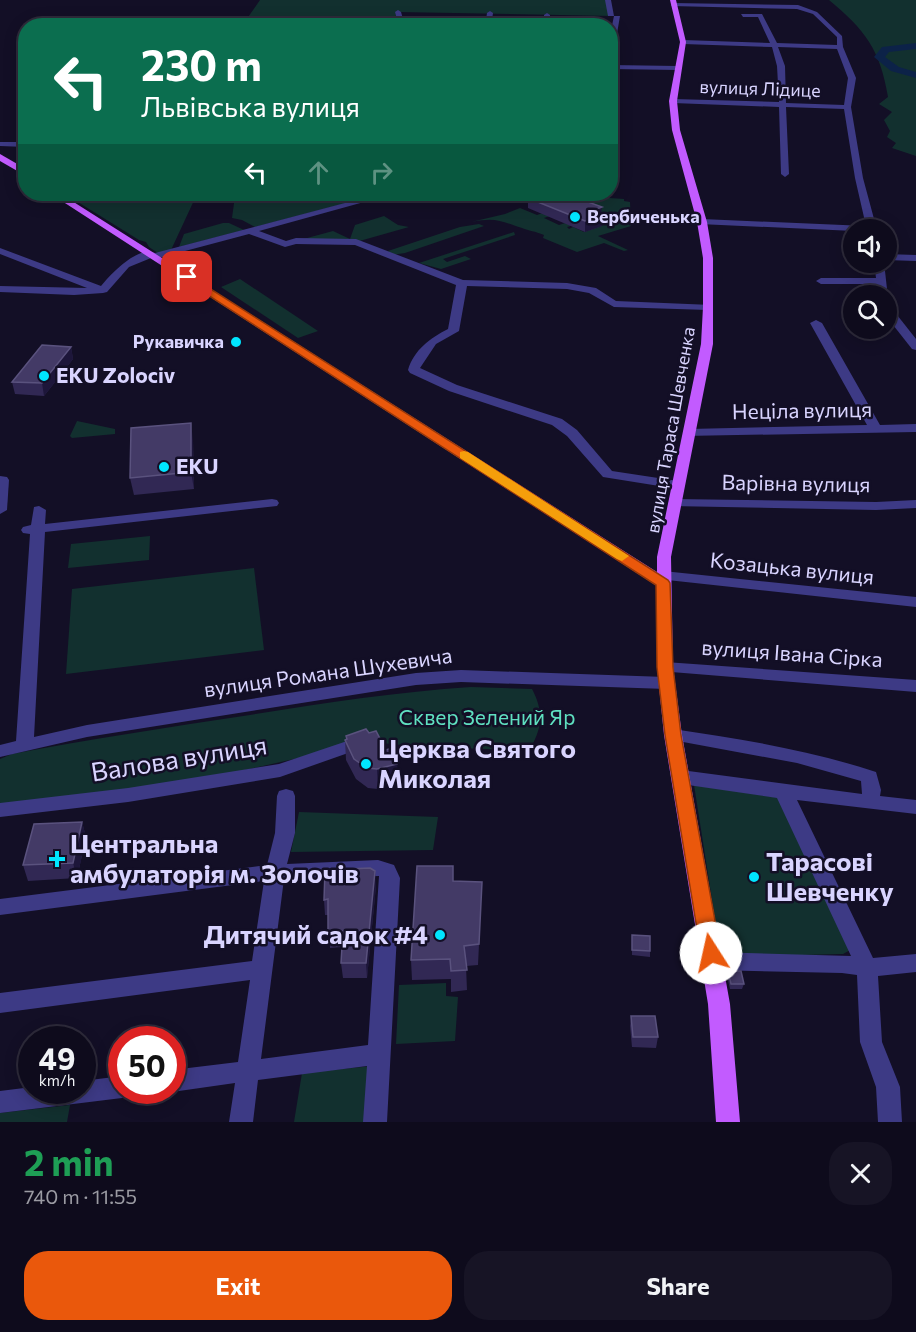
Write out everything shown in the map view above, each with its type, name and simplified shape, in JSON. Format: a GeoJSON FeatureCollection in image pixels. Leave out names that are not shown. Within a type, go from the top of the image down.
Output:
{"type":"FeatureCollection","features":[{"type":"Feature","properties":{"kind":"main road","name":"вулиця Тараса Шевченка"},"geometry":{"type":"LineString","coordinates":[[677,8],[682,42],[673,101],[676,130],[702,222],[708,258],[708,307],[707,344],[664,557],[666,675],[673,735],[719,1004],[728,1122]]}},
{"type":"Feature","properties":{"kind":"main road"},"geometry":{"type":"LineString","coordinates":[[0,157],[18,168]]}},
{"type":"Feature","properties":{"kind":"main road"},"geometry":{"type":"LineString","coordinates":[[67,201],[663,580]]}},
{"type":"Feature","properties":{"kind":"street"},"geometry":{"type":"LineString","coordinates":[[608,0],[614,18]]}},
{"type":"Feature","properties":{"kind":"street"},"geometry":{"type":"LineString","coordinates":[[677,8],[806,9],[815,13],[835,31],[840,37],[840,47],[852,78],[847,107],[859,178],[869,219]]}},
{"type":"Feature","properties":{"kind":"street"},"geometry":{"type":"LineString","coordinates":[[398,12],[400,18]]}},
{"type":"Feature","properties":{"kind":"street"},"geometry":{"type":"LineString","coordinates":[[489,18],[490,13]]}},
{"type":"Feature","properties":{"kind":"street"},"geometry":{"type":"LineString","coordinates":[[739,15],[760,15],[774,44],[783,82],[785,174]]}},
{"type":"Feature","properties":{"kind":"street"},"geometry":{"type":"LineString","coordinates":[[682,42],[840,47]]}},
{"type":"Feature","properties":{"kind":"street"},"geometry":{"type":"LineString","coordinates":[[618,67],[678,68]]}},
{"type":"Feature","properties":{"kind":"street","name":"вулиця Лідице"},"geometry":{"type":"LineString","coordinates":[[673,101],[847,107]]}},
{"type":"Feature","properties":{"kind":"street"},"geometry":{"type":"LineString","coordinates":[[0,144],[18,145]]}},
{"type":"Feature","properties":{"kind":"street"},"geometry":{"type":"LineString","coordinates":[[0,289],[74,292],[103,290],[125,265],[153,255],[362,201]]}},
{"type":"Feature","properties":{"kind":"street"},"geometry":{"type":"LineString","coordinates":[[702,222],[843,228]]}},
{"type":"Feature","properties":{"kind":"street"},"geometry":{"type":"LineString","coordinates":[[250,231],[285,244],[296,241],[356,242],[416,268],[462,283],[567,286],[592,290],[614,304],[708,307]]}},
{"type":"Feature","properties":{"kind":"street"},"geometry":{"type":"LineString","coordinates":[[0,251],[103,290]]}},
{"type":"Feature","properties":{"kind":"street"},"geometry":{"type":"LineString","coordinates":[[897,257],[916,258]]}},
{"type":"Feature","properties":{"kind":"street"},"geometry":{"type":"LineString","coordinates":[[881,273],[883,285]]}},
{"type":"Feature","properties":{"kind":"street"},"geometry":{"type":"LineString","coordinates":[[821,281],[882,281]]}},
{"type":"Feature","properties":{"kind":"street"},"geometry":{"type":"LineString","coordinates":[[462,283],[453,331],[431,342],[428,352],[414,365],[414,370],[453,388],[557,422],[572,434],[608,474],[678,485]]}},
{"type":"Feature","properties":{"kind":"street"},"geometry":{"type":"LineString","coordinates":[[897,322],[916,347]]}},
{"type":"Feature","properties":{"kind":"street"},"geometry":{"type":"LineString","coordinates":[[816,323],[876,429]]}},
{"type":"Feature","properties":{"kind":"street","name":"Неціла вулиця"},"geometry":{"type":"LineString","coordinates":[[689,433],[916,428]]}},
{"type":"Feature","properties":{"kind":"street"},"geometry":{"type":"LineString","coordinates":[[0,510],[2,480]]}},
{"type":"Feature","properties":{"kind":"street"},"geometry":{"type":"LineString","coordinates":[[33,530],[272,503]]}},
{"type":"Feature","properties":{"kind":"street","name":"Варівна вулиця"},"geometry":{"type":"LineString","coordinates":[[675,503],[876,506],[916,504]]}},
{"type":"Feature","properties":{"kind":"street"},"geometry":{"type":"LineString","coordinates":[[25,743],[33,530],[39,510]]}},
{"type":"Feature","properties":{"kind":"street","name":"Козацька вулиця"},"geometry":{"type":"LineString","coordinates":[[663,580],[916,602]]}},
{"type":"Feature","properties":{"kind":"street","name":"вулиця Романа Шухевича"},"geometry":{"type":"LineString","coordinates":[[0,751],[25,743],[87,731],[416,679],[461,676],[666,675]]}},
{"type":"Feature","properties":{"kind":"street","name":"вулиця Івана Сірка"},"geometry":{"type":"LineString","coordinates":[[666,675],[916,686]]}},
{"type":"Feature","properties":{"kind":"street"},"geometry":{"type":"LineString","coordinates":[[673,735],[769,750],[837,765],[869,777],[872,790],[869,801]]}},
{"type":"Feature","properties":{"kind":"street","name":"Валова вулиця"},"geometry":{"type":"LineString","coordinates":[[0,810],[128,795],[280,770],[362,742]]}},
{"type":"Feature","properties":{"kind":"street"},"geometry":{"type":"LineString","coordinates":[[681,777],[784,792],[916,807]]}},
{"type":"Feature","properties":{"kind":"street"},"geometry":{"type":"LineString","coordinates":[[784,792],[867,968],[871,1042],[888,1087],[890,1122]]}},
{"type":"Feature","properties":{"kind":"street"},"geometry":{"type":"LineString","coordinates":[[241,1122],[275,872],[285,833],[286,796]]}},
{"type":"Feature","properties":{"kind":"street"},"geometry":{"type":"LineString","coordinates":[[0,907],[275,872],[378,867],[387,871],[390,878],[375,1122]]}},
{"type":"Feature","properties":{"kind":"street"},"geometry":{"type":"LineString","coordinates":[[712,961],[842,964],[867,968],[916,963]]}},
{"type":"Feature","properties":{"kind":"street"},"geometry":{"type":"LineString","coordinates":[[0,1003],[261,969]]}},
{"type":"Feature","properties":{"kind":"street"},"geometry":{"type":"LineString","coordinates":[[186,1079],[379,1054]]}},
{"type":"Feature","properties":{"kind":"street"},"geometry":{"type":"LineString","coordinates":[[0,1102],[108,1089]]}},
{"type":"Feature","properties":{"kind":"green space"},"geometry":{"type":"Polygon","coordinates":[[[260,0],[608,0],[611,16],[398,12],[400,18],[247,18],[260,0]]]}},
{"type":"Feature","properties":{"kind":"green space"},"geometry":{"type":"Polygon","coordinates":[[[829,0],[916,0],[916,156],[892,148],[896,143],[887,137],[890,131],[884,120],[892,112],[879,104],[888,97],[885,80],[875,53],[861,31],[829,0]]]}},
{"type":"Feature","properties":{"kind":"green space"},"geometry":{"type":"Polygon","coordinates":[[[618,199],[630,202],[631,226],[598,236],[628,250],[624,251],[604,243],[577,252],[543,238],[544,235],[503,222],[486,220],[471,222],[520,208],[537,215],[552,210],[558,213],[544,218],[559,225],[574,220],[582,223],[567,227],[569,229],[573,227],[584,232],[601,226],[565,202],[618,201],[618,199]]]}},
{"type":"Feature","properties":{"kind":"green space"},"geometry":{"type":"Polygon","coordinates":[[[76,201],[194,201],[171,250],[158,253],[146,242],[139,240],[76,201]]]}},
{"type":"Feature","properties":{"kind":"green space"},"geometry":{"type":"Polygon","coordinates":[[[234,201],[355,201],[255,227],[232,218],[234,201]]]}},
{"type":"Feature","properties":{"kind":"green space"},"geometry":{"type":"Polygon","coordinates":[[[384,216],[398,225],[409,227],[356,242],[296,241],[333,231],[350,239],[355,225],[384,216]]]}},
{"type":"Feature","properties":{"kind":"green space"},"geometry":{"type":"Polygon","coordinates":[[[229,223],[244,230],[179,247],[184,234],[229,223]]]}},
{"type":"Feature","properties":{"kind":"green space"},"geometry":{"type":"Polygon","coordinates":[[[479,224],[484,226],[405,253],[392,255],[388,251],[460,227],[479,224]]]}},
{"type":"Feature","properties":{"kind":"green space"},"geometry":{"type":"Polygon","coordinates":[[[514,232],[515,235],[443,259],[447,262],[465,256],[471,259],[441,269],[419,263],[514,232]]]}},
{"type":"Feature","properties":{"kind":"green space"},"geometry":{"type":"Polygon","coordinates":[[[240,279],[318,331],[298,338],[221,287],[240,279]]]}},
{"type":"Feature","properties":{"kind":"green space"},"geometry":{"type":"Polygon","coordinates":[[[77,421],[115,429],[115,434],[72,438],[70,436],[77,421]]]}},
{"type":"Feature","properties":{"kind":"green space"},"geometry":{"type":"Polygon","coordinates":[[[150,536],[149,560],[68,568],[71,544],[150,536]]]}},
{"type":"Feature","properties":{"kind":"green space"},"geometry":{"type":"Polygon","coordinates":[[[254,568],[264,650],[66,674],[72,589],[254,568]]]}},
{"type":"Feature","properties":{"kind":"green space","name":"Сквер Зелений Яр"},"geometry":{"type":"Polygon","coordinates":[[[471,687],[532,689],[540,711],[540,718],[538,732],[531,747],[522,750],[423,747],[370,742],[160,789],[0,808],[0,759],[12,754],[333,702],[471,687]]]}},
{"type":"Feature","properties":{"kind":"green space"},"geometry":{"type":"Polygon","coordinates":[[[694,785],[780,798],[852,949],[843,954],[721,957],[694,785]]]}},
{"type":"Feature","properties":{"kind":"green space"},"geometry":{"type":"Polygon","coordinates":[[[299,812],[438,817],[433,850],[291,852],[299,812]]]}},
{"type":"Feature","properties":{"kind":"green space"},"geometry":{"type":"Polygon","coordinates":[[[446,983],[446,996],[458,997],[455,1041],[396,1044],[399,985],[446,983]]]}},
{"type":"Feature","properties":{"kind":"green space"},"geometry":{"type":"Polygon","coordinates":[[[372,1066],[365,1122],[294,1122],[302,1073],[372,1066]]]}},
{"type":"Feature","properties":{"kind":"green space"},"geometry":{"type":"Polygon","coordinates":[[[70,1105],[67,1122],[0,1122],[0,1113],[70,1105]]]}},
{"type":"Feature","properties":{"kind":"building"},"geometry":{"type":"Polygon","coordinates":[[[535,201],[585,201],[602,207],[591,211],[603,216],[585,221],[535,201]]]}},
{"type":"Feature","properties":{"kind":"building"},"geometry":{"type":"Polygon","coordinates":[[[42,345],[71,347],[42,383],[12,382],[42,345]]]}},
{"type":"Feature","properties":{"kind":"building","name":"EKU"},"geometry":{"type":"Polygon","coordinates":[[[191,423],[191,472],[130,478],[131,428],[191,423]]]}},
{"type":"Feature","properties":{"kind":"building"},"geometry":{"type":"Polygon","coordinates":[[[366,729],[369,733],[376,731],[397,764],[377,769],[367,768],[354,759],[345,740],[346,736],[366,729]]]}},
{"type":"Feature","properties":{"kind":"building"},"geometry":{"type":"Polygon","coordinates":[[[82,822],[73,863],[23,865],[34,824],[82,822]]]}},
{"type":"Feature","properties":{"kind":"building"},"geometry":{"type":"Polygon","coordinates":[[[417,866],[453,866],[453,881],[482,882],[479,944],[464,946],[467,970],[451,971],[450,959],[411,960],[417,866]]]}},
{"type":"Feature","properties":{"kind":"building"},"geometry":{"type":"Polygon","coordinates":[[[370,868],[375,871],[366,963],[341,963],[343,931],[328,932],[328,899],[324,900],[325,870],[370,868]]]}},
{"type":"Feature","properties":{"kind":"building"},"geometry":{"type":"Polygon","coordinates":[[[632,935],[650,936],[650,951],[632,950],[632,935]]]}},
{"type":"Feature","properties":{"kind":"building"},"geometry":{"type":"Polygon","coordinates":[[[728,971],[741,971],[744,984],[731,984],[728,971]]]}},
{"type":"Feature","properties":{"kind":"building"},"geometry":{"type":"Polygon","coordinates":[[[631,1016],[655,1016],[658,1037],[633,1037],[631,1016]]]}},
{"type":"Feature","properties":{"kind":"waterway"},"geometry":{"type":"LineString","coordinates":[[916,46],[886,49],[879,57],[895,69],[916,75]]}},
{"type":"Feature","properties":{"kind":"slow traffic"},"geometry":{"type":"LineString","coordinates":[[464,455],[622,556]]}},
{"type":"Feature","properties":{"kind":"place","name":"Вербиченька"},"geometry":{"type":"Point","coordinates":[575,217]}},
{"type":"Feature","properties":{"kind":"place","name":"Рукавичка"},"geometry":{"type":"Point","coordinates":[236,342]}},
{"type":"Feature","properties":{"kind":"place","name":"EKU Zolociv"},"geometry":{"type":"Point","coordinates":[44,376]}},
{"type":"Feature","properties":{"kind":"place","name":"EKU"},"geometry":{"type":"Point","coordinates":[164,467]}},
{"type":"Feature","properties":{"kind":"place","name":"Церква Святого Миколая"},"geometry":{"type":"Point","coordinates":[366,764]}},
{"type":"Feature","properties":{"kind":"place","name":"Центральна амбулаторія м. Золочів"},"geometry":{"type":"Point","coordinates":[57,859]}},
{"type":"Feature","properties":{"kind":"place","name":"Тарасові Шевченку"},"geometry":{"type":"Point","coordinates":[754,877]}},
{"type":"Feature","properties":{"kind":"place","name":"Дитячий садок #4"},"geometry":{"type":"Point","coordinates":[440,935]}},
{"type":"Feature","properties":{"kind":"route"},"geometry":{"type":"LineString","coordinates":[[187,277],[663,583],[666,683],[711,953]]}}]}
